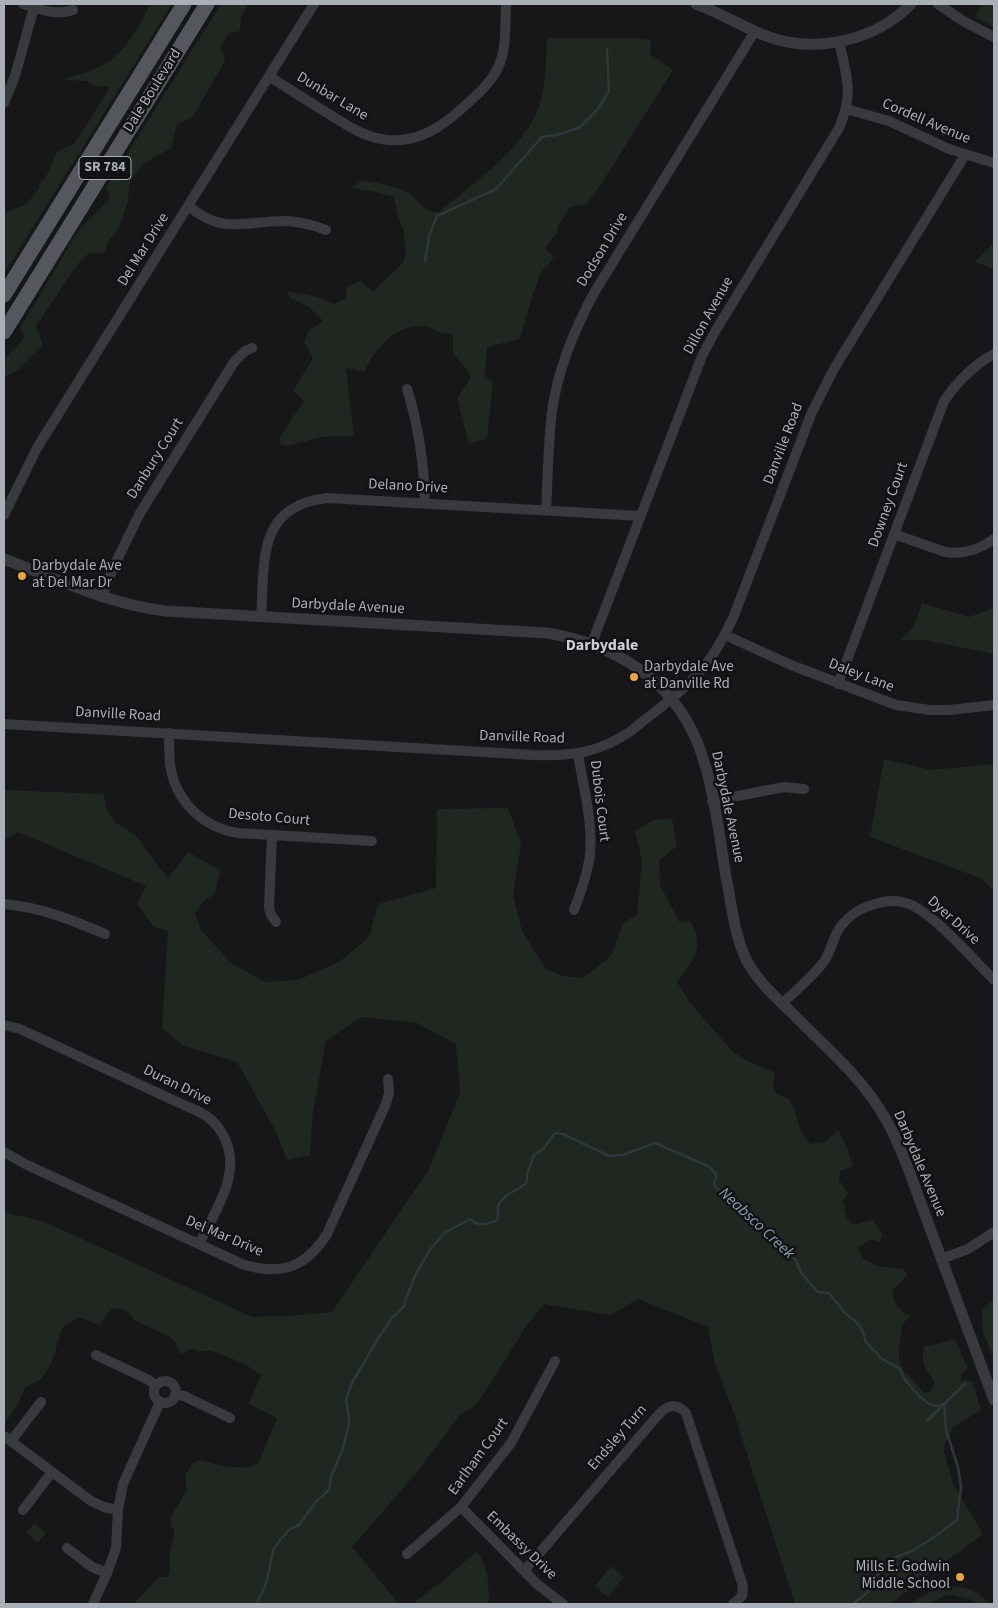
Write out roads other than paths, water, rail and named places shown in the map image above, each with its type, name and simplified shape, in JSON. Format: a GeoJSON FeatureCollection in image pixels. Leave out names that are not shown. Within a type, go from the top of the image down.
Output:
{"type":"FeatureCollection","features":[{"type":"Feature","properties":{"kind":"main road","name":"Dale Boulevard"},"geometry":{"type":"LineString","coordinates":[[4,295],[184,4]]}},
{"type":"Feature","properties":{"kind":"main road","name":"Dale Boulevard"},"geometry":{"type":"LineString","coordinates":[[4,332],[207,4]]}},
{"type":"Feature","properties":{"kind":"street"},"geometry":{"type":"LineString","coordinates":[[23,4],[51,13],[73,10]]}},
{"type":"Feature","properties":{"kind":"street","name":"Del Mar Drive"},"geometry":{"type":"LineString","coordinates":[[4,515],[37,448],[314,4]]}},
{"type":"Feature","properties":{"kind":"street","name":"Dunbar Lane"},"geometry":{"type":"LineString","coordinates":[[269,76],[350,127],[365,134],[388,140],[416,137],[433,130],[449,120],[484,88],[492,78],[498,68],[504,47],[506,4]]}},
{"type":"Feature","properties":{"kind":"street"},"geometry":{"type":"LineString","coordinates":[[696,4],[769,37],[801,44],[840,42],[866,34],[896,17],[911,4]]}},
{"type":"Feature","properties":{"kind":"street"},"geometry":{"type":"LineString","coordinates":[[938,4],[963,21],[994,37]]}},
{"type":"Feature","properties":{"kind":"street"},"geometry":{"type":"LineString","coordinates":[[4,103],[15,76],[34,7]]}},
{"type":"Feature","properties":{"kind":"street","name":"Dodson Drive"},"geometry":{"type":"LineString","coordinates":[[546,510],[552,411],[557,386],[572,338],[594,293],[755,31]]}},
{"type":"Feature","properties":{"kind":"street","name":"Dillon Avenue"},"geometry":{"type":"LineString","coordinates":[[592,643],[708,344],[839,128],[846,109],[848,85],[840,42]]}},
{"type":"Feature","properties":{"kind":"street","name":"Cordell Avenue"},"geometry":{"type":"LineString","coordinates":[[846,109],[901,125],[925,139],[965,155],[994,163]]}},
{"type":"Feature","properties":{"kind":"street","name":"Danville Road"},"geometry":{"type":"LineString","coordinates":[[4,724],[534,755],[578,754],[607,745],[621,738],[703,668],[725,635],[816,401],[835,366],[965,155]]}},
{"type":"Feature","properties":{"kind":"street"},"geometry":{"type":"LineString","coordinates":[[189,206],[202,216],[223,224],[235,225],[290,221],[326,230]]}},
{"type":"Feature","properties":{"kind":"street","name":"Danbury Court"},"geometry":{"type":"LineString","coordinates":[[102,597],[126,540],[151,494],[234,362],[245,351],[252,348]]}},
{"type":"Feature","properties":{"kind":"street","name":"Downey Court"},"geometry":{"type":"LineString","coordinates":[[838,684],[944,401],[969,372],[994,354]]}},
{"type":"Feature","properties":{"kind":"street"},"geometry":{"type":"LineString","coordinates":[[407,389],[421,448],[425,478],[425,503]]}},
{"type":"Feature","properties":{"kind":"street","name":"Delano Drive"},"geometry":{"type":"LineString","coordinates":[[261,617],[267,544],[275,525],[288,511],[305,501],[327,498],[642,516]]}},
{"type":"Feature","properties":{"kind":"street"},"geometry":{"type":"LineString","coordinates":[[894,534],[945,552],[953,553],[973,551],[994,539]]}},
{"type":"Feature","properties":{"kind":"street","name":"Darbydale Avenue"},"geometry":{"type":"LineString","coordinates":[[4,559],[102,597],[152,609],[547,633],[566,636],[592,643],[610,651],[634,666],[656,684],[670,698],[688,724],[704,761],[741,947],[757,976],[782,1004],[850,1072],[879,1108],[901,1153],[994,1400]]}},
{"type":"Feature","properties":{"kind":"street","name":"Daley Lane"},"geometry":{"type":"LineString","coordinates":[[725,635],[790,665],[896,705],[949,710],[994,705]]}},
{"type":"Feature","properties":{"kind":"street","name":"Desoto Court"},"geometry":{"type":"LineString","coordinates":[[169,733],[172,775],[182,798],[196,814],[208,823],[229,832],[372,841]]}},
{"type":"Feature","properties":{"kind":"street","name":"Dubois Court"},"geometry":{"type":"LineString","coordinates":[[574,910],[588,865],[590,842],[578,754]]}},
{"type":"Feature","properties":{"kind":"street"},"geometry":{"type":"LineString","coordinates":[[712,801],[784,787],[804,789]]}},
{"type":"Feature","properties":{"kind":"street"},"geometry":{"type":"LineString","coordinates":[[272,835],[269,908],[276,922]]}},
{"type":"Feature","properties":{"kind":"street","name":"Dyer Drive"},"geometry":{"type":"LineString","coordinates":[[782,1004],[820,967],[835,936],[848,918],[867,906],[886,901],[907,903],[922,911],[936,922],[994,980]]}},
{"type":"Feature","properties":{"kind":"street"},"geometry":{"type":"LineString","coordinates":[[4,904],[42,910],[105,934]]}},
{"type":"Feature","properties":{"kind":"street","name":"Duran Drive"},"geometry":{"type":"LineString","coordinates":[[4,1025],[20,1030],[188,1107],[205,1116],[218,1127],[228,1144],[231,1156],[230,1178],[200,1244]]}},
{"type":"Feature","properties":{"kind":"street","name":"Del Mar Drive"},"geometry":{"type":"LineString","coordinates":[[4,1152],[242,1264],[266,1270],[286,1269],[305,1260],[327,1234],[386,1104],[389,1093],[388,1079]]}},
{"type":"Feature","properties":{"kind":"street"},"geometry":{"type":"LineString","coordinates":[[941,1259],[968,1249],[994,1232]]}},
{"type":"Feature","properties":{"kind":"street"},"geometry":{"type":"LineString","coordinates":[[96,1356],[151,1381],[156,1386]]}},
{"type":"Feature","properties":{"kind":"street","name":"Earlham Court"},"geometry":{"type":"LineString","coordinates":[[407,1554],[461,1507],[511,1443],[555,1361]]}},
{"type":"Feature","properties":{"kind":"street"},"geometry":{"type":"LineString","coordinates":[[163,1382],[169,1382],[174,1386],[176,1395],[170,1402],[165,1403],[160,1402],[154,1395],[156,1386],[163,1382]]}},
{"type":"Feature","properties":{"kind":"street"},"geometry":{"type":"LineString","coordinates":[[176,1395],[184,1396],[230,1418]]}},
{"type":"Feature","properties":{"kind":"street"},"geometry":{"type":"LineString","coordinates":[[42,1402],[8,1438],[91,1501],[104,1507],[118,1510]]}},
{"type":"Feature","properties":{"kind":"street"},"geometry":{"type":"LineString","coordinates":[[93,1604],[108,1574],[116,1548],[118,1510],[123,1484],[160,1402]]}},
{"type":"Feature","properties":{"kind":"street","name":"Endsley Turn"},"geometry":{"type":"LineString","coordinates":[[524,1571],[658,1414],[667,1407],[676,1406],[686,1413],[744,1586],[742,1596],[733,1604]]}},
{"type":"Feature","properties":{"kind":"street"},"geometry":{"type":"LineString","coordinates":[[23,1510],[52,1472]]}},
{"type":"Feature","properties":{"kind":"street","name":"Embassy Drive"},"geometry":{"type":"LineString","coordinates":[[461,1507],[538,1585],[563,1604]]}},
{"type":"Feature","properties":{"kind":"street"},"geometry":{"type":"LineString","coordinates":[[67,1548],[92,1567],[108,1574]]}},
{"type":"Feature","properties":{"kind":"waterway"},"geometry":{"type":"LineString","coordinates":[[425,262],[429,236],[437,216],[496,189],[542,137],[557,135],[580,127],[597,110],[609,91],[607,49]]}},
{"type":"Feature","properties":{"kind":"waterway","name":"Neabsco Creek"},"geometry":{"type":"LineString","coordinates":[[256,1604],[264,1589],[273,1550],[290,1529],[299,1525],[318,1499],[329,1489],[331,1477],[343,1448],[348,1428],[349,1417],[346,1399],[353,1381],[380,1335],[392,1318],[404,1306],[416,1274],[430,1250],[444,1233],[470,1219],[483,1224],[497,1220],[498,1206],[501,1200],[527,1182],[527,1174],[534,1155],[544,1148],[555,1133],[563,1134],[609,1156],[623,1155],[655,1143],[710,1167],[715,1173],[715,1187],[747,1212],[770,1239],[796,1260],[801,1273],[818,1292],[829,1293],[845,1313],[862,1329],[866,1342],[882,1359],[899,1368],[906,1381],[919,1396],[929,1404],[938,1406],[944,1404],[965,1384]]}},
{"type":"Feature","properties":{"kind":"waterway"},"geometry":{"type":"LineString","coordinates":[[853,1604],[868,1592],[886,1564],[933,1538],[957,1520],[961,1487],[958,1467],[946,1430],[944,1404],[927,1421]]}},
{"type":"Feature","properties":{"kind":"place","name":"Darbydale Ave at Del Mar Dr"},"geometry":{"type":"Point","coordinates":[22,576]}},
{"type":"Feature","properties":{"kind":"place","name":"Darbydale Ave at Danville Rd"},"geometry":{"type":"Point","coordinates":[634,677]}},
{"type":"Feature","properties":{"kind":"place","name":"Mills E. Godwin Middle School"},"geometry":{"type":"Point","coordinates":[960,1577]}},
{"type":"Feature","properties":{"kind":"district","name":"Darbydale"},"geometry":{"type":"Point","coordinates":[602,646]}}]}
